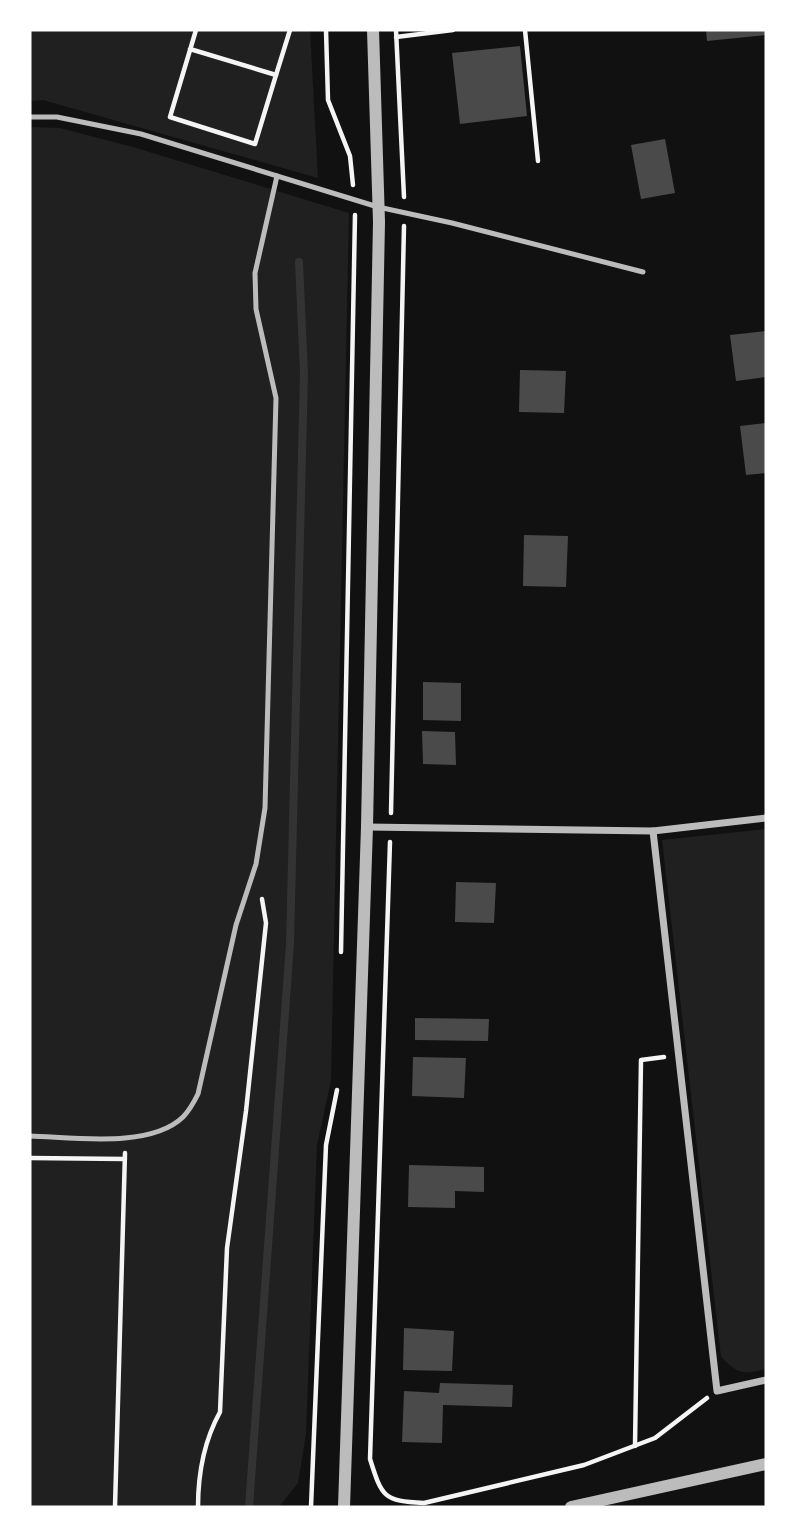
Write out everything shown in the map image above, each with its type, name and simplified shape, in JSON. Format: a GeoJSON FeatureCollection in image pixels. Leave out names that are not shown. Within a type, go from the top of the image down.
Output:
{"type":"FeatureCollection","features":[{"type":"Feature","properties":{"kind":"street"},"geometry":{"type":"LineString","coordinates":[[344,1507],[367,827],[378,207],[373,30]]}},
{"type":"Feature","properties":{"kind":"street"},"geometry":{"type":"LineString","coordinates":[[367,827],[653,831],[766,818]]}},
{"type":"Feature","properties":{"kind":"street"},"geometry":{"type":"LineString","coordinates":[[653,831],[717,1391],[766,1380]]}},
{"type":"Feature","properties":{"kind":"street"},"geometry":{"type":"LineString","coordinates":[[571,1507],[766,1464]]}},
{"type":"Feature","properties":{"kind":"lane"},"geometry":{"type":"LineString","coordinates":[[30,117],[57,117],[141,134],[355,201],[643,272]]}},
{"type":"Feature","properties":{"kind":"lane"},"geometry":{"type":"LineString","coordinates":[[30,1136],[128,1139],[162,1130],[183,1118],[198,1094],[236,925],[256,864],[265,808],[276,398],[256,309],[255,273],[277,176]]}},
{"type":"Feature","properties":{"kind":"path"},"geometry":{"type":"LineString","coordinates":[[196,30],[170,117],[255,144],[290,30]]}},
{"type":"Feature","properties":{"kind":"path"},"geometry":{"type":"LineString","coordinates":[[326,30],[328,100],[349,156],[355,201],[341,961]]}},
{"type":"Feature","properties":{"kind":"path"},"geometry":{"type":"LineString","coordinates":[[396,30],[404,213],[391,828],[370,1459],[383,1492],[398,1505],[424,1503],[584,1465],[656,1438],[717,1391]]}},
{"type":"Feature","properties":{"kind":"path"},"geometry":{"type":"LineString","coordinates":[[396,37],[453,30]]}},
{"type":"Feature","properties":{"kind":"path"},"geometry":{"type":"LineString","coordinates":[[524,30],[538,161]]}},
{"type":"Feature","properties":{"kind":"path"},"geometry":{"type":"LineString","coordinates":[[190,49],[276,75]]}},
{"type":"Feature","properties":{"kind":"path"},"geometry":{"type":"LineString","coordinates":[[198,1507],[198,1479],[211,1428],[220,1412],[227,1248],[246,1111],[266,923],[256,864]]}},
{"type":"Feature","properties":{"kind":"path"},"geometry":{"type":"LineString","coordinates":[[635,1446],[641,1060],[678,1055]]}},
{"type":"Feature","properties":{"kind":"path"},"geometry":{"type":"LineString","coordinates":[[311,1507],[326,1145],[339,1083]]}},
{"type":"Feature","properties":{"kind":"path"},"geometry":{"type":"LineString","coordinates":[[30,1158],[125,1156],[115,1507]]}},
{"type":"Feature","properties":{"kind":"shaded area"},"geometry":{"type":"Polygon","coordinates":[[[30,30],[310,30],[318,178],[43,100],[30,101],[30,30]]]}},
{"type":"Feature","properties":{"kind":"shaded area"},"geometry":{"type":"Polygon","coordinates":[[[30,127],[60,128],[133,147],[349,213],[331,1081],[317,1145],[306,1434],[298,1483],[279,1507],[30,1507],[30,127]]]}},
{"type":"Feature","properties":{"kind":"shaded area"},"geometry":{"type":"Polygon","coordinates":[[[766,829],[766,1369],[741,1372],[721,1357],[662,840],[766,829]]]}},
{"type":"Feature","properties":{"kind":"building"},"geometry":{"type":"Polygon","coordinates":[[[706,30],[766,30],[766,35],[707,41],[706,30]]]}},
{"type":"Feature","properties":{"kind":"building"},"geometry":{"type":"Polygon","coordinates":[[[520,46],[527,116],[460,124],[452,53],[520,46]]]}},
{"type":"Feature","properties":{"kind":"building"},"geometry":{"type":"Polygon","coordinates":[[[665,139],[675,193],[641,199],[631,145],[665,139]]]}},
{"type":"Feature","properties":{"kind":"building"},"geometry":{"type":"Polygon","coordinates":[[[766,331],[766,377],[736,381],[730,335],[766,331]]]}},
{"type":"Feature","properties":{"kind":"building"},"geometry":{"type":"Polygon","coordinates":[[[520,370],[566,371],[564,413],[519,412],[520,370]]]}},
{"type":"Feature","properties":{"kind":"building"},"geometry":{"type":"Polygon","coordinates":[[[766,423],[766,473],[746,475],[740,426],[766,423]]]}},
{"type":"Feature","properties":{"kind":"building"},"geometry":{"type":"Polygon","coordinates":[[[524,535],[568,536],[566,587],[523,586],[524,535]]]}},
{"type":"Feature","properties":{"kind":"building"},"geometry":{"type":"Polygon","coordinates":[[[423,682],[461,683],[461,721],[423,720],[423,682]]]}},
{"type":"Feature","properties":{"kind":"building"},"geometry":{"type":"Polygon","coordinates":[[[422,731],[455,732],[456,765],[423,764],[422,731]]]}},
{"type":"Feature","properties":{"kind":"building"},"geometry":{"type":"Polygon","coordinates":[[[456,882],[496,883],[494,923],[455,922],[456,882]]]}},
{"type":"Feature","properties":{"kind":"building"},"geometry":{"type":"Polygon","coordinates":[[[415,1018],[489,1019],[488,1041],[415,1040],[415,1018]]]}},
{"type":"Feature","properties":{"kind":"building"},"geometry":{"type":"Polygon","coordinates":[[[413,1057],[466,1058],[464,1098],[412,1096],[413,1057]]]}},
{"type":"Feature","properties":{"kind":"building"},"geometry":{"type":"Polygon","coordinates":[[[409,1165],[484,1167],[484,1192],[455,1191],[455,1208],[408,1207],[409,1165]]]}},
{"type":"Feature","properties":{"kind":"building"},"geometry":{"type":"Polygon","coordinates":[[[404,1328],[454,1331],[452,1371],[403,1370],[404,1328]]]}},
{"type":"Feature","properties":{"kind":"building"},"geometry":{"type":"Polygon","coordinates":[[[440,1383],[513,1385],[512,1407],[443,1405],[442,1443],[402,1442],[404,1391],[439,1393],[440,1383]]]}},
{"type":"Feature","properties":{"kind":"waterway"},"geometry":{"type":"LineString","coordinates":[[249,1507],[290,944],[304,373],[299,262]]}}]}
